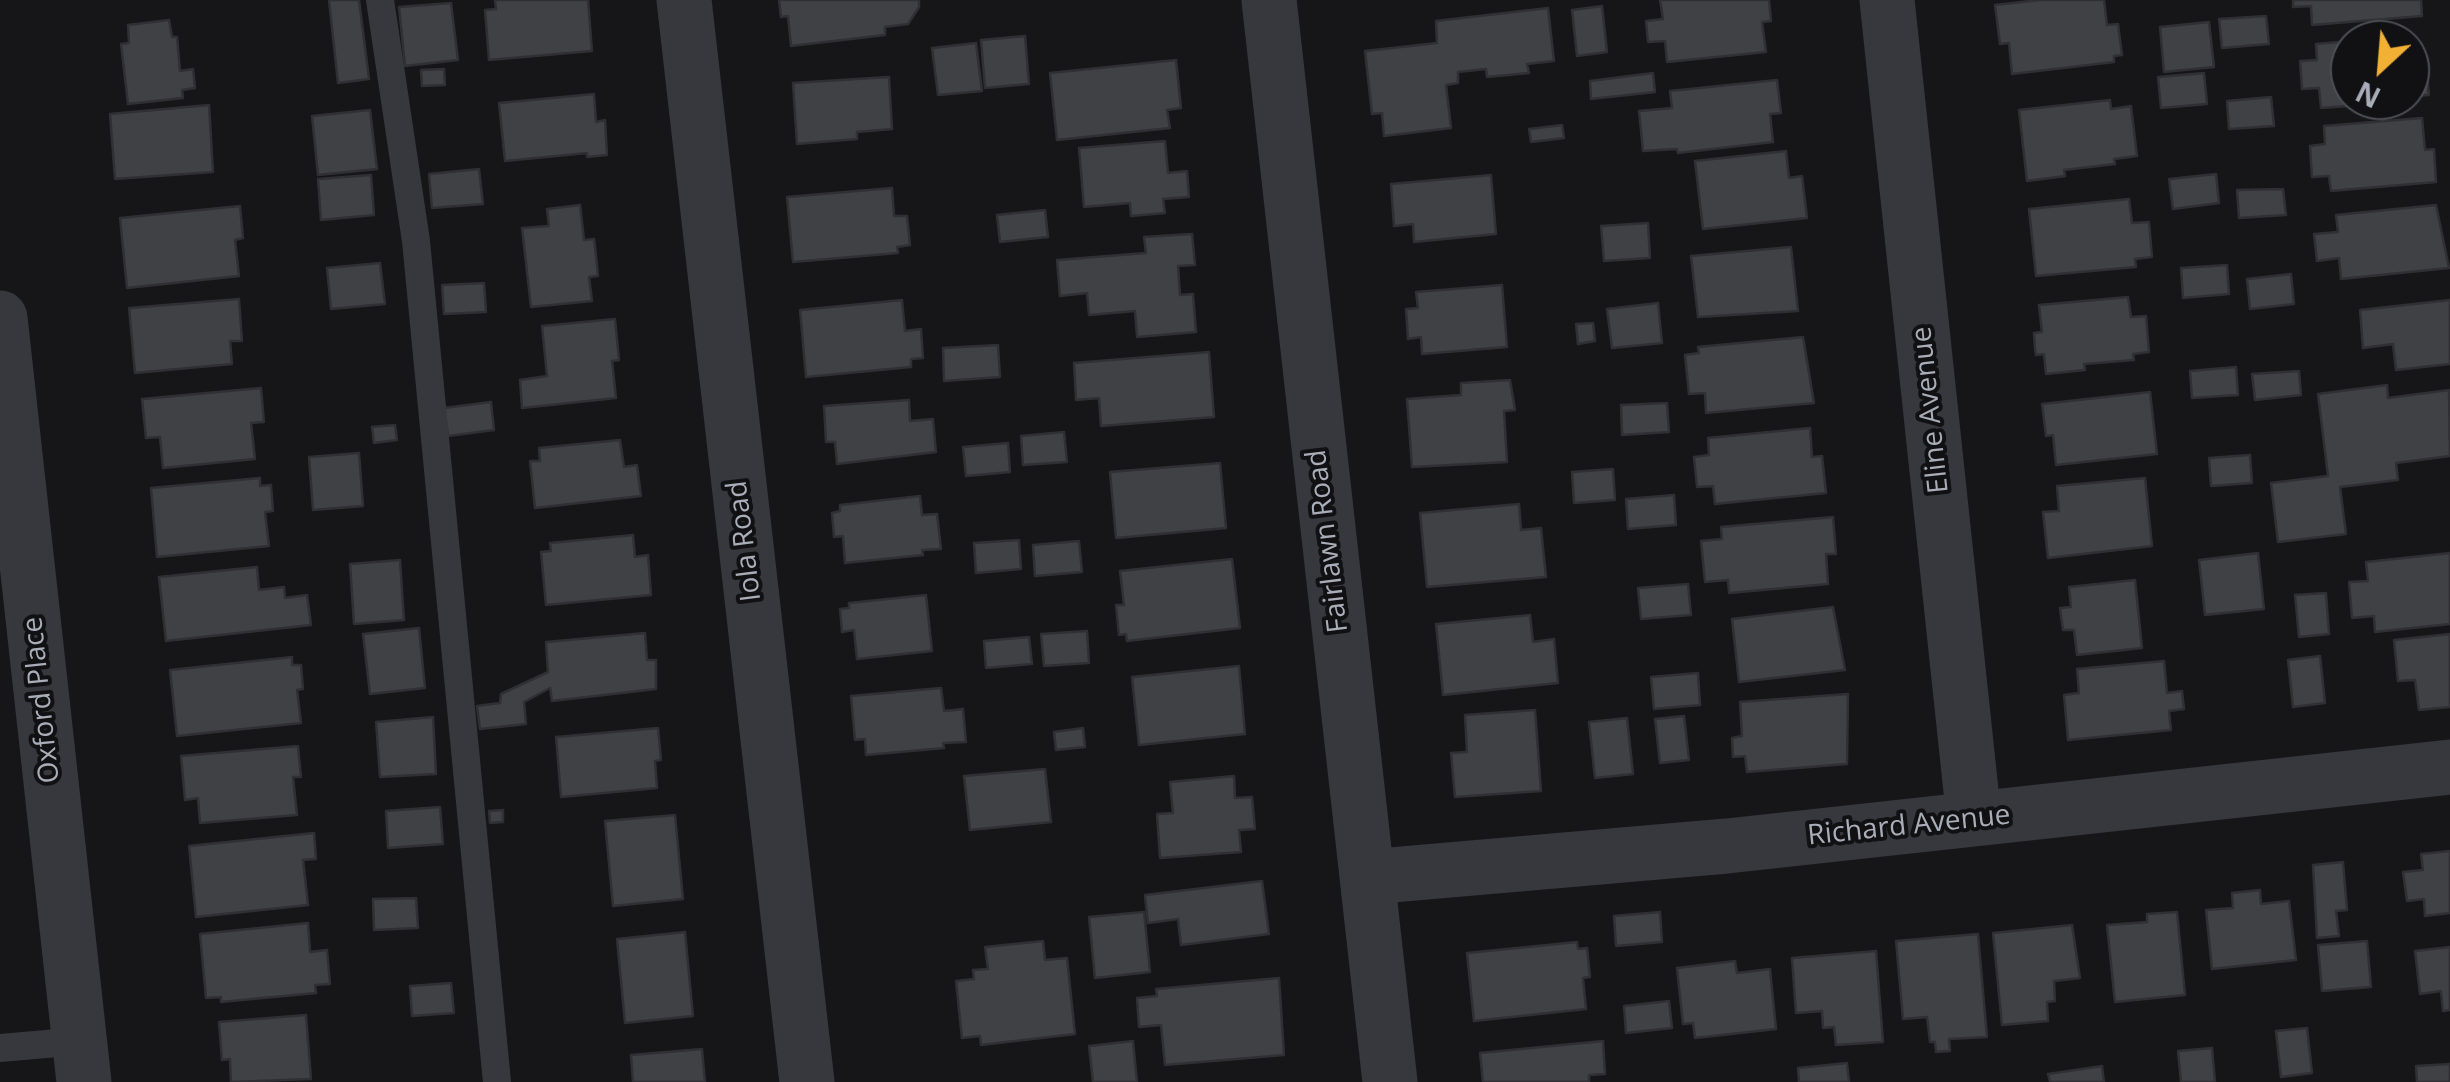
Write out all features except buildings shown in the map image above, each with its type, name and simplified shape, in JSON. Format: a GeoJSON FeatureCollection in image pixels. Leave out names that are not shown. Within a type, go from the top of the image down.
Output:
{"type":"FeatureCollection","features":[{"type":"Feature","properties":{"kind":"street","name":"Iola Road"},"geometry":{"type":"LineString","coordinates":[[684,0],[807,1082]]}},
{"type":"Feature","properties":{"kind":"street","name":"Fairlawn Road"},"geometry":{"type":"LineString","coordinates":[[1269,0],[1291,230],[1390,1082]]}},
{"type":"Feature","properties":{"kind":"street","name":"Eline Avenue"},"geometry":{"type":"LineString","coordinates":[[1887,0],[1974,819]]}},
{"type":"Feature","properties":{"kind":"street","name":"Oxford Place"},"geometry":{"type":"LineString","coordinates":[[0,318],[82,1061]]}},
{"type":"Feature","properties":{"kind":"street","name":"Richard Avenue"},"geometry":{"type":"LineString","coordinates":[[1368,877],[1974,819],[2450,767]]}},
{"type":"Feature","properties":{"kind":"lane"},"geometry":{"type":"LineString","coordinates":[[380,0],[426,340],[497,1082]]}},
{"type":"Feature","properties":{"kind":"lane"},"geometry":{"type":"LineString","coordinates":[[0,1048],[82,1061]]}}]}
